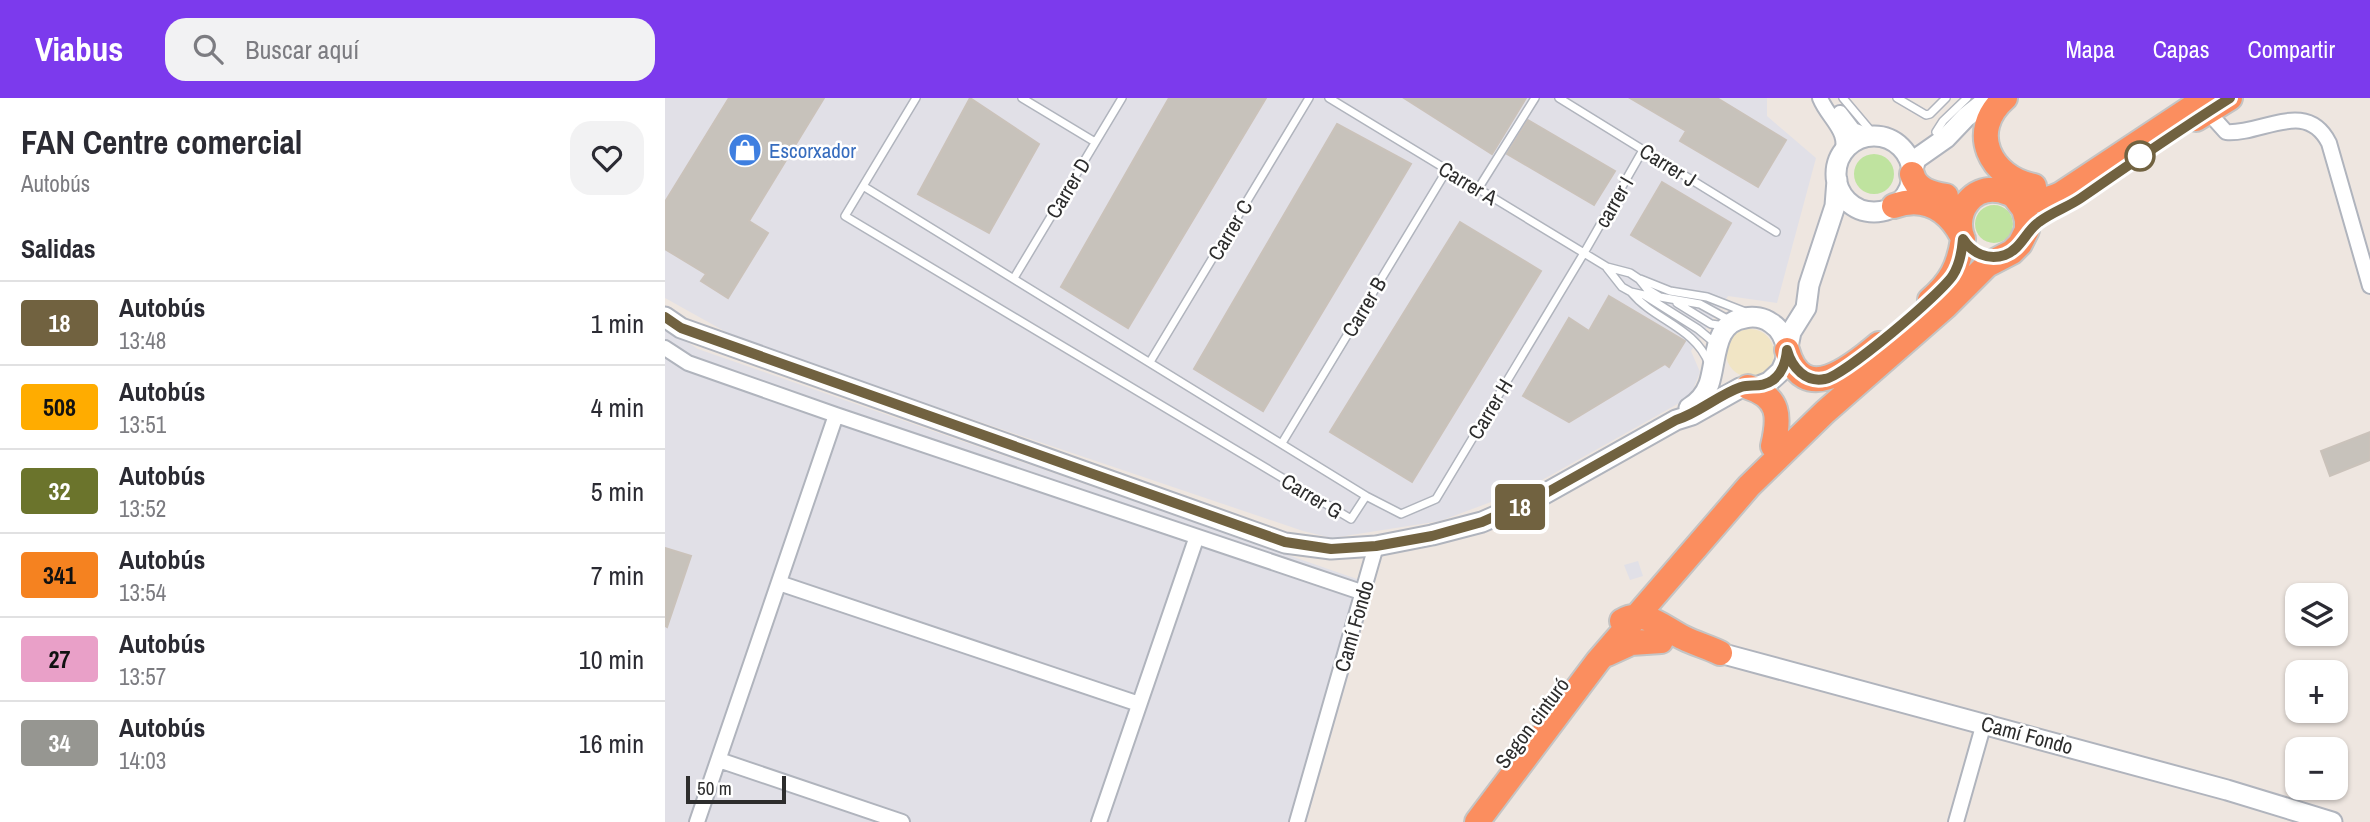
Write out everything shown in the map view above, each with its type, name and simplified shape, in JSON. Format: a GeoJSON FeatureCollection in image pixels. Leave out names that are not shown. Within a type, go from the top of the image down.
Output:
{"type":"FeatureCollection","features":[{"type":"Feature","properties":{"kind":"highway"},"geometry":{"type":"LineString","coordinates":[[2005,98],[1993,112],[1987,125],[1989,153],[2001,170],[2012,179],[2045,187],[2060,184],[2098,157],[2145,137],[2207,105],[2229,98]]}},
{"type":"Feature","properties":{"kind":"highway"},"geometry":{"type":"LineString","coordinates":[[1668,637],[1669,625],[1665,612],[1667,594],[1707,545],[1722,506],[1749,486],[1842,397],[1945,307],[1987,265],[2016,248],[2039,222],[2080,199],[2207,105]]}},
{"type":"Feature","properties":{"kind":"highway"},"geometry":{"type":"LineString","coordinates":[[1912,173],[1916,184],[1934,194],[1954,197],[1999,190],[2015,197],[2037,200],[2061,194],[2145,137]]}},
{"type":"Feature","properties":{"kind":"highway"},"geometry":{"type":"LineString","coordinates":[[1787,350],[1790,361],[1798,371],[1818,380],[1832,378],[1868,353],[1938,293],[1952,277],[1960,260],[1962,210],[1978,193]]}},
{"type":"Feature","properties":{"kind":"highway"},"geometry":{"type":"LineString","coordinates":[[2015,197],[2026,214],[2025,235]]}},
{"type":"Feature","properties":{"kind":"highway"},"geometry":{"type":"LineString","coordinates":[[1886,209],[1912,202],[1935,206],[1948,215],[1970,248],[1991,257],[2002,256]]}},
{"type":"Feature","properties":{"kind":"highway"},"geometry":{"type":"LineString","coordinates":[[1469,817],[1562,694],[1622,622],[1642,608],[1773,446],[1868,353]]}},
{"type":"Feature","properties":{"kind":"highway"},"geometry":{"type":"LineString","coordinates":[[1748,387],[1762,393],[1773,404],[1777,423],[1773,446]]}},
{"type":"Feature","properties":{"kind":"highway","name":"Segon cinturó"},"geometry":{"type":"LineString","coordinates":[[1469,817],[1551,696],[1607,627],[1722,506]]}},
{"type":"Feature","properties":{"kind":"highway"},"geometry":{"type":"LineString","coordinates":[[1642,608],[1640,629],[1645,634],[1668,637],[1703,652],[1720,653]]}},
{"type":"Feature","properties":{"kind":"highway","name":"Segon cinturó"},"geometry":{"type":"LineString","coordinates":[[1469,817],[1642,608]]}},
{"type":"Feature","properties":{"kind":"highway"},"geometry":{"type":"LineString","coordinates":[[1598,661],[1624,645],[1668,637]]}},
{"type":"Feature","properties":{"kind":"street"},"geometry":{"type":"LineString","coordinates":[[1676,420],[1692,415],[1740,388],[1759,386],[1774,379],[1784,366],[1791,332],[1806,308],[1809,285],[1835,206],[1837,168],[1844,144],[1842,134],[1821,98]]}},
{"type":"Feature","properties":{"kind":"street"},"geometry":{"type":"LineString","coordinates":[[1826,98],[1853,130],[1909,142],[1936,132],[1978,98]]}},
{"type":"Feature","properties":{"kind":"street"},"geometry":{"type":"LineString","coordinates":[[1823,245],[1849,219],[1886,209],[1907,192],[1916,159],[1946,138],[1990,98]]}},
{"type":"Feature","properties":{"kind":"street"},"geometry":{"type":"LineString","coordinates":[[2207,105],[2221,128],[2229,132],[2289,119],[2307,122],[2319,130],[2329,144],[2370,286]]}},
{"type":"Feature","properties":{"kind":"street"},"geometry":{"type":"LineString","coordinates":[[1841,157],[1854,143],[1881,138],[1899,147],[1907,156],[1912,173]]}},
{"type":"Feature","properties":{"kind":"street"},"geometry":{"type":"LineString","coordinates":[[1837,180],[1844,197],[1853,205],[1864,211],[1886,209]]}},
{"type":"Feature","properties":{"kind":"street"},"geometry":{"type":"LineString","coordinates":[[1376,546],[1459,529],[1507,512],[1539,497],[1676,420],[1702,398],[1711,377],[1720,336],[1734,321],[1776,318],[1788,312],[1809,285]]}},
{"type":"Feature","properties":{"kind":"street","name":"Camí Fondo"},"geometry":{"type":"LineString","coordinates":[[665,317],[681,328],[1285,542],[1331,549],[1376,546],[1297,822]]}},
{"type":"Feature","properties":{"kind":"street"},"geometry":{"type":"LineString","coordinates":[[1759,318],[1779,329],[1787,350]]}},
{"type":"Feature","properties":{"kind":"street"},"geometry":{"type":"LineString","coordinates":[[665,348],[688,363],[1363,593]]}},
{"type":"Feature","properties":{"kind":"street"},"geometry":{"type":"LineString","coordinates":[[1717,348],[1717,360],[1726,376],[1748,387]]}},
{"type":"Feature","properties":{"kind":"street"},"geometry":{"type":"LineString","coordinates":[[697,822],[837,415]]}},
{"type":"Feature","properties":{"kind":"street"},"geometry":{"type":"LineString","coordinates":[[1099,822],[1196,538]]}},
{"type":"Feature","properties":{"kind":"street"},"geometry":{"type":"LineString","coordinates":[[779,583],[1139,704]]}},
{"type":"Feature","properties":{"kind":"street","name":"Camí Fondo"},"geometry":{"type":"LineString","coordinates":[[1720,653],[1985,723],[2332,822]]}},
{"type":"Feature","properties":{"kind":"street"},"geometry":{"type":"LineString","coordinates":[[1956,822],[1985,723]]}},
{"type":"Feature","properties":{"kind":"street"},"geometry":{"type":"LineString","coordinates":[[719,760],[901,822]]}},
{"type":"Feature","properties":{"kind":"lane"},"geometry":{"type":"LineString","coordinates":[[863,186],[916,98]]}},
{"type":"Feature","properties":{"kind":"lane"},"geometry":{"type":"LineString","coordinates":[[1022,98],[1095,142]]}},
{"type":"Feature","properties":{"kind":"lane","name":"Carrer D"},"geometry":{"type":"LineString","coordinates":[[1014,278],[1122,98]]}},
{"type":"Feature","properties":{"kind":"lane","name":"Carrer C"},"geometry":{"type":"LineString","coordinates":[[1150,362],[1309,98]]}},
{"type":"Feature","properties":{"kind":"lane"},"geometry":{"type":"LineString","coordinates":[[1478,189],[1535,98]]}},
{"type":"Feature","properties":{"kind":"lane","name":"Carrer J"},"geometry":{"type":"LineString","coordinates":[[1559,98],[1776,232]]}},
{"type":"Feature","properties":{"kind":"lane"},"geometry":{"type":"LineString","coordinates":[[1843,98],[1870,130],[1881,138]]}},
{"type":"Feature","properties":{"kind":"lane"},"geometry":{"type":"LineString","coordinates":[[1896,98],[1926,115],[1946,98]]}},
{"type":"Feature","properties":{"kind":"lane"},"geometry":{"type":"LineString","coordinates":[[1936,132],[1943,121],[1967,98]]}},
{"type":"Feature","properties":{"kind":"lane","name":"Carrer A"},"geometry":{"type":"LineString","coordinates":[[1331,99],[1607,267]]}},
{"type":"Feature","properties":{"kind":"lane","name":"carrer I"},"geometry":{"type":"LineString","coordinates":[[1584,253],[1643,150]]}},
{"type":"Feature","properties":{"kind":"lane","name":"Carrer B"},"geometry":{"type":"LineString","coordinates":[[1282,443],[1447,170]]}},
{"type":"Feature","properties":{"kind":"lane","name":"Carrer G"},"geometry":{"type":"LineString","coordinates":[[863,186],[1014,278],[1366,496],[1352,519],[845,216],[863,186]]}},
{"type":"Feature","properties":{"kind":"lane","name":"Carrer H"},"geometry":{"type":"LineString","coordinates":[[1366,496],[1401,514],[1436,499],[1584,253]]}},
{"type":"Feature","properties":{"kind":"lane"},"geometry":{"type":"LineString","coordinates":[[1607,267],[1630,273],[1670,291],[1707,297],[1740,308],[1759,318]]}},
{"type":"Feature","properties":{"kind":"lane"},"geometry":{"type":"LineString","coordinates":[[1607,267],[1622,287],[1644,295],[1698,329],[1714,341],[1717,348]]}},
{"type":"Feature","properties":{"kind":"lane"},"geometry":{"type":"LineString","coordinates":[[1639,279],[1647,289],[1680,304],[1714,326],[1726,326],[1734,321]]}},
{"type":"Feature","properties":{"kind":"lane"},"geometry":{"type":"LineString","coordinates":[[1631,292],[1640,303],[1680,328],[1699,346],[1708,359],[1711,377]]}},
{"type":"Feature","properties":{"kind":"lane"},"geometry":{"type":"LineString","coordinates":[[1666,299],[1700,304],[1734,321]]}},
{"type":"Feature","properties":{"kind":"shaded area"},"geometry":{"type":"Polygon","coordinates":[[[665,98],[1767,98],[1767,116],[1816,158],[1777,303],[1728,296],[1691,351],[1700,372],[1690,397],[1526,489],[1440,521],[1332,538],[1303,531],[744,342],[665,298],[665,98]]]}},
{"type":"Feature","properties":{"kind":"shaded area"},"geometry":{"type":"Polygon","coordinates":[[[665,328],[698,349],[1374,585],[1306,822],[665,822],[665,328]]]}},
{"type":"Feature","properties":{"kind":"shaded area"},"geometry":{"type":"Polygon","coordinates":[[[1638,561],[1643,576],[1630,580],[1624,565],[1638,561]]]}},
{"type":"Feature","properties":{"kind":"green space"},"geometry":{"type":"Polygon","coordinates":[[[1874,154],[1882,155],[1888,160],[1893,166],[1893,182],[1888,188],[1882,193],[1874,194],[1866,193],[1860,188],[1855,182],[1854,174],[1855,166],[1860,160],[1866,155],[1874,154]]]}},
{"type":"Feature","properties":{"kind":"green space"},"geometry":{"type":"Polygon","coordinates":[[[1994,205],[2007,211],[2013,224],[2007,237],[1994,243],[1981,237],[1975,224],[1981,211],[1994,205]]]}},
{"type":"Feature","properties":{"kind":"sand"},"geometry":{"type":"Polygon","coordinates":[[[1750,329],[1767,336],[1774,353],[1767,370],[1750,377],[1733,370],[1726,353],[1733,336],[1750,329]]]}},
{"type":"Feature","properties":{"kind":"building","name":"Escorxador"},"geometry":{"type":"Polygon","coordinates":[[[729,98],[824,98],[749,221],[768,233],[728,298],[701,281],[706,274],[665,249],[665,202],[729,98]]]}},
{"type":"Feature","properties":{"kind":"building"},"geometry":{"type":"Polygon","coordinates":[[[970,98],[1039,144],[989,233],[918,194],[970,98]]]}},
{"type":"Feature","properties":{"kind":"building"},"geometry":{"type":"Polygon","coordinates":[[[1169,98],[1266,98],[1128,328],[1061,287],[1169,98]]]}},
{"type":"Feature","properties":{"kind":"building"},"geometry":{"type":"Polygon","coordinates":[[[1404,98],[1526,98],[1492,154],[1404,98]]]}},
{"type":"Feature","properties":{"kind":"building"},"geometry":{"type":"Polygon","coordinates":[[[1630,98],[1717,98],[1786,140],[1758,187],[1680,141],[1686,131],[1630,98]]]}},
{"type":"Feature","properties":{"kind":"building"},"geometry":{"type":"Polygon","coordinates":[[[1528,120],[1615,171],[1594,205],[1507,154],[1528,120]]]}},
{"type":"Feature","properties":{"kind":"building"},"geometry":{"type":"Polygon","coordinates":[[[1337,124],[1411,164],[1263,411],[1194,369],[1337,124]]]}},
{"type":"Feature","properties":{"kind":"building"},"geometry":{"type":"Polygon","coordinates":[[[1662,182],[1731,223],[1700,276],[1631,235],[1662,182]]]}},
{"type":"Feature","properties":{"kind":"building"},"geometry":{"type":"Polygon","coordinates":[[[1460,222],[1541,271],[1412,482],[1330,432],[1460,222]]]}},
{"type":"Feature","properties":{"kind":"building"},"geometry":{"type":"Polygon","coordinates":[[[1609,296],[1685,341],[1669,367],[1665,364],[1569,422],[1523,396],[1569,318],[1589,331],[1609,296]]]}},
{"type":"Feature","properties":{"kind":"building"},"geometry":{"type":"Polygon","coordinates":[[[2370,432],[2370,460],[2330,476],[2321,451],[2370,432]]]}},
{"type":"Feature","properties":{"kind":"building"},"geometry":{"type":"Polygon","coordinates":[[[665,548],[691,556],[667,627],[665,626],[665,548]]]}},
{"type":"Feature","properties":{"kind":"bus line","name":"18"},"geometry":{"type":"LineString","coordinates":[[665,317],[681,328],[1285,542],[1331,549],[1376,546],[1459,529],[1517,508],[1735,390],[1769,382],[1784,366],[1787,350],[1790,361],[1802,374],[1812,379],[1832,378],[1868,353],[1938,293],[1958,266],[1963,239],[1970,248],[1980,254],[1991,257],[2007,254],[2016,248],[2034,225],[2080,199],[2230,98]]}},
{"type":"Feature","properties":{"kind":"place","name":"Escorxador"},"geometry":{"type":"Point","coordinates":[745,150]}}]}
